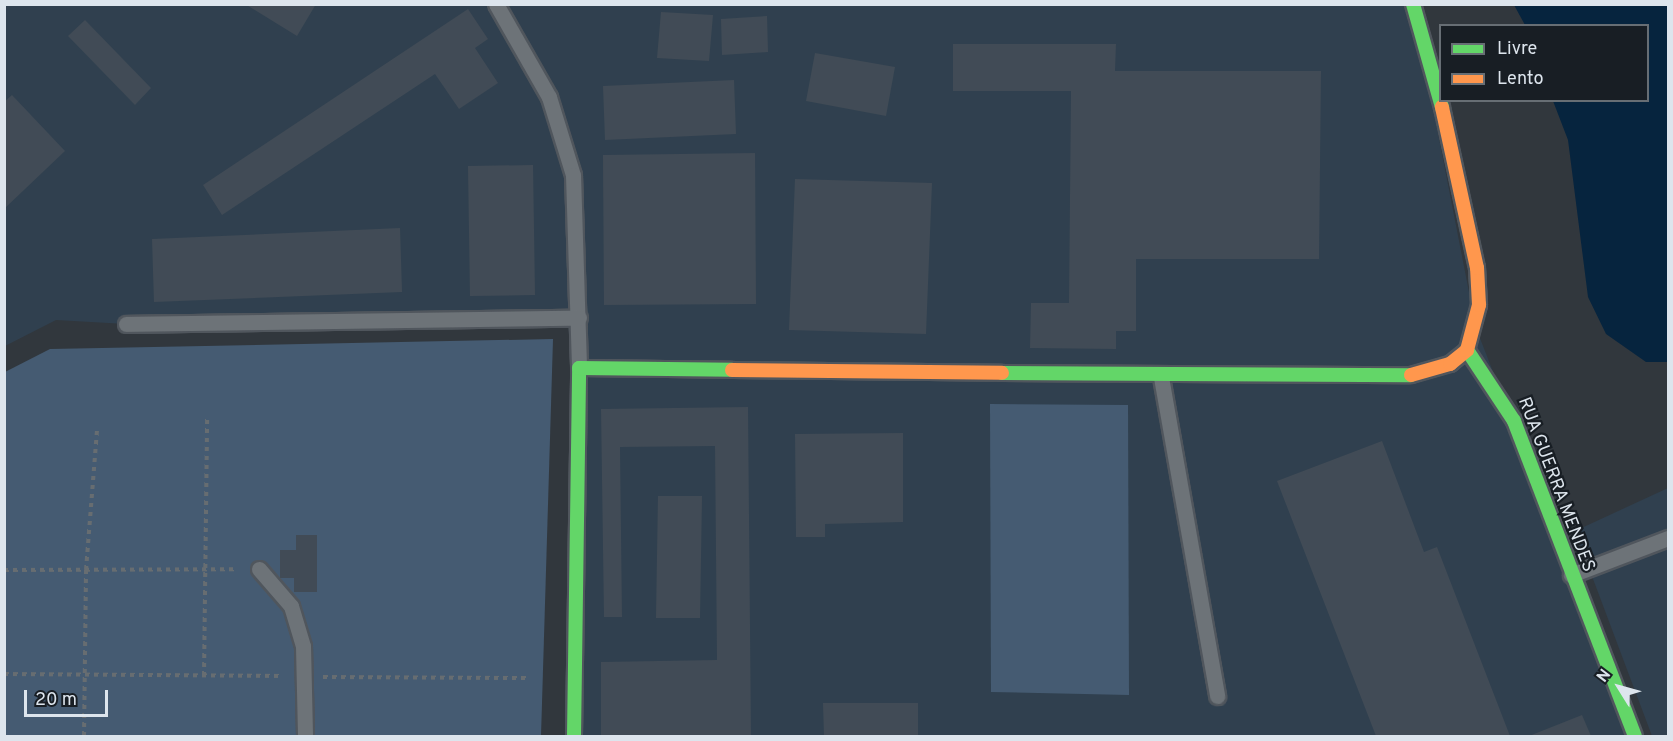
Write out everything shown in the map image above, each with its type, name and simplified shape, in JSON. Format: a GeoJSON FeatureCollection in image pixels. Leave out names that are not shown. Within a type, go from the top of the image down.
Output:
{"type":"FeatureCollection","features":[{"type":"Feature","properties":{"kind":"street"},"geometry":{"type":"LineString","coordinates":[[1413,4],[1439,96]]}},
{"type":"Feature","properties":{"kind":"street"},"geometry":{"type":"LineString","coordinates":[[574,736],[579,368],[1161,377],[1289,374],[1404,377],[1450,364],[1467,350],[1479,304],[1477,267],[1440,102]]}},
{"type":"Feature","properties":{"kind":"street","name":"RUA GUERRA MENDES"},"geometry":{"type":"LineString","coordinates":[[1467,350],[1501,396],[1514,421],[1571,575],[1635,736]]}},
{"type":"Feature","properties":{"kind":"lane"},"geometry":{"type":"LineString","coordinates":[[496,4],[524,46],[562,129],[573,175],[579,368]]}},
{"type":"Feature","properties":{"kind":"lane"},"geometry":{"type":"LineString","coordinates":[[126,324],[579,318]]}},
{"type":"Feature","properties":{"kind":"lane"},"geometry":{"type":"LineString","coordinates":[[1161,377],[1218,696]]}},
{"type":"Feature","properties":{"kind":"lane"},"geometry":{"type":"LineString","coordinates":[[1571,575],[1668,538]]}},
{"type":"Feature","properties":{"kind":"lane"},"geometry":{"type":"LineString","coordinates":[[259,569],[291,606],[303,646],[306,736]]}},
{"type":"Feature","properties":{"kind":"path"},"geometry":{"type":"LineString","coordinates":[[204,676],[207,418]]}},
{"type":"Feature","properties":{"kind":"path"},"geometry":{"type":"LineString","coordinates":[[84,736],[86,570],[98,430]]}},
{"type":"Feature","properties":{"kind":"path"},"geometry":{"type":"LineString","coordinates":[[4,570],[259,569]]}},
{"type":"Feature","properties":{"kind":"path"},"geometry":{"type":"LineString","coordinates":[[4,674],[526,678]]}},
{"type":"Feature","properties":{"kind":"shaded area"},"geometry":{"type":"Polygon","coordinates":[[[5,5],[1413,5],[1476,328],[1635,736],[574,736],[579,318],[126,324],[56,320],[5,346],[5,5]]]}},
{"type":"Feature","properties":{"kind":"shaded area"},"geometry":{"type":"Polygon","coordinates":[[[1514,5],[1668,5],[1668,362],[1646,362],[1606,334],[1588,297],[1568,140],[1553,102],[1649,102],[1649,24],[1524,24],[1514,5]]]}},
{"type":"Feature","properties":{"kind":"shaded area"},"geometry":{"type":"Polygon","coordinates":[[[553,339],[541,736],[5,736],[5,372],[50,349],[553,339]]]}},
{"type":"Feature","properties":{"kind":"shaded area"},"geometry":{"type":"Polygon","coordinates":[[[990,404],[1128,405],[1129,695],[991,692],[990,404]]]}},
{"type":"Feature","properties":{"kind":"shaded area"},"geometry":{"type":"Polygon","coordinates":[[[1668,488],[1668,736],[1652,736],[1575,531],[1668,488]]]}},
{"type":"Feature","properties":{"kind":"building"},"geometry":{"type":"Polygon","coordinates":[[[245,4],[316,4],[297,36],[245,4]]]}},
{"type":"Feature","properties":{"kind":"building"},"geometry":{"type":"Polygon","coordinates":[[[468,9],[488,39],[475,48],[498,83],[459,109],[435,74],[222,215],[203,185],[468,9]]]}},
{"type":"Feature","properties":{"kind":"building"},"geometry":{"type":"Polygon","coordinates":[[[661,12],[713,15],[709,61],[657,58],[661,12]]]}},
{"type":"Feature","properties":{"kind":"building"},"geometry":{"type":"Polygon","coordinates":[[[767,16],[768,52],[722,55],[721,19],[767,16]]]}},
{"type":"Feature","properties":{"kind":"building"},"geometry":{"type":"Polygon","coordinates":[[[85,20],[151,88],[135,105],[68,36],[85,20]]]}},
{"type":"Feature","properties":{"kind":"building"},"geometry":{"type":"Polygon","coordinates":[[[953,44],[1116,44],[1115,71],[1321,71],[1319,259],[1136,259],[1136,331],[1116,331],[1116,349],[1030,348],[1031,303],[1069,303],[1071,91],[953,91],[953,44]]]}},
{"type":"Feature","properties":{"kind":"building"},"geometry":{"type":"Polygon","coordinates":[[[815,53],[895,67],[886,116],[806,101],[815,53]]]}},
{"type":"Feature","properties":{"kind":"building"},"geometry":{"type":"Polygon","coordinates":[[[734,80],[736,134],[605,140],[603,86],[734,80]]]}},
{"type":"Feature","properties":{"kind":"building"},"geometry":{"type":"Polygon","coordinates":[[[12,95],[65,151],[4,209],[4,102],[12,95]]]}},
{"type":"Feature","properties":{"kind":"building"},"geometry":{"type":"Polygon","coordinates":[[[755,153],[756,304],[604,305],[603,155],[755,153]]]}},
{"type":"Feature","properties":{"kind":"building"},"geometry":{"type":"Polygon","coordinates":[[[533,165],[535,295],[470,296],[468,166],[533,165]]]}},
{"type":"Feature","properties":{"kind":"building"},"geometry":{"type":"Polygon","coordinates":[[[795,179],[932,183],[926,334],[789,330],[795,179]]]}},
{"type":"Feature","properties":{"kind":"building"},"geometry":{"type":"Polygon","coordinates":[[[400,228],[402,292],[154,302],[152,239],[400,228]]]}},
{"type":"Feature","properties":{"kind":"building"},"geometry":{"type":"Polygon","coordinates":[[[748,407],[751,736],[601,736],[601,662],[717,660],[715,446],[620,447],[622,617],[604,617],[601,409],[748,407]]]}},
{"type":"Feature","properties":{"kind":"building"},"geometry":{"type":"Polygon","coordinates":[[[903,433],[903,522],[825,524],[825,537],[796,537],[795,434],[903,433]]]}},
{"type":"Feature","properties":{"kind":"building"},"geometry":{"type":"Polygon","coordinates":[[[1382,441],[1424,552],[1437,547],[1510,736],[1376,736],[1277,481],[1382,441]]]}},
{"type":"Feature","properties":{"kind":"building"},"geometry":{"type":"Polygon","coordinates":[[[658,496],[702,496],[700,618],[656,618],[658,496]]]}},
{"type":"Feature","properties":{"kind":"building"},"geometry":{"type":"Polygon","coordinates":[[[296,535],[317,535],[317,592],[294,592],[294,578],[280,578],[280,550],[296,550],[296,535]]]}},
{"type":"Feature","properties":{"kind":"building"},"geometry":{"type":"Polygon","coordinates":[[[823,703],[918,703],[918,736],[824,736],[823,703]]]}},
{"type":"Feature","properties":{"kind":"building"},"geometry":{"type":"Polygon","coordinates":[[[1582,715],[1591,736],[1529,736],[1582,715]]]}},
{"type":"Feature","properties":{"kind":"traffic: fast"},"geometry":{"type":"LineString","coordinates":[[1413,4],[1439,96]]}},
{"type":"Feature","properties":{"kind":"traffic: fast"},"geometry":{"type":"LineString","coordinates":[[1441,102],[1442,107]]}},
{"type":"Feature","properties":{"kind":"traffic: fast"},"geometry":{"type":"LineString","coordinates":[[1467,350],[1514,421],[1635,736]]}},
{"type":"Feature","properties":{"kind":"traffic: fast"},"geometry":{"type":"LineString","coordinates":[[574,736],[579,368],[732,370]]}},
{"type":"Feature","properties":{"kind":"traffic: fast"},"geometry":{"type":"LineString","coordinates":[[1002,373],[1411,375]]}},
{"type":"Feature","properties":{"kind":"traffic: slow"},"geometry":{"type":"LineString","coordinates":[[1411,375],[1450,364],[1467,350],[1479,305],[1477,268],[1442,107]]}},
{"type":"Feature","properties":{"kind":"traffic: slow"},"geometry":{"type":"LineString","coordinates":[[732,370],[1002,373]]}}]}
